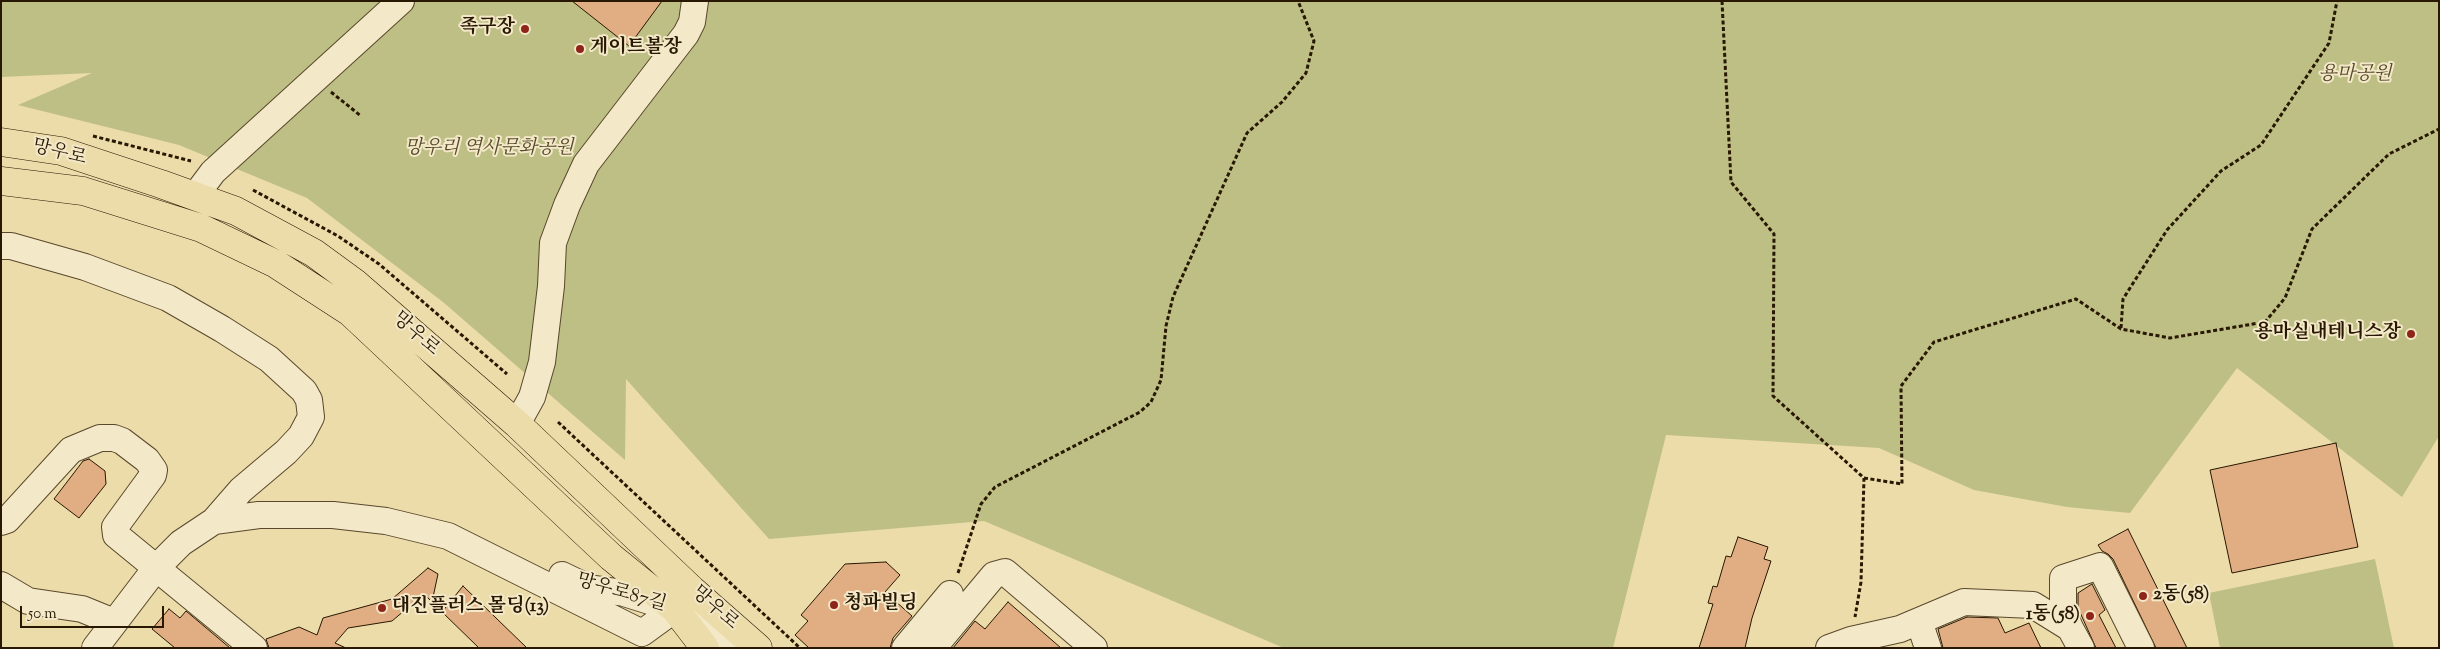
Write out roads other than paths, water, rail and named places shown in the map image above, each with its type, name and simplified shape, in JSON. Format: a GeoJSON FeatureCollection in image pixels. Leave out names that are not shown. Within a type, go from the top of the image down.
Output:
{"type":"FeatureCollection","features":[{"type":"Feature","properties":{"kind":"main road","name":"망우로"},"geometry":{"type":"LineString","coordinates":[[1,142],[61,152],[195,196],[236,211],[314,253],[355,283],[517,424],[683,600],[706,648]]}},
{"type":"Feature","properties":{"kind":"main road","name":"망우로"},"geometry":{"type":"LineString","coordinates":[[1,181],[83,191],[201,228],[269,260],[350,312],[611,557],[758,648]]}},
{"type":"Feature","properties":{"kind":"street"},"geometry":{"type":"LineString","coordinates":[[195,196],[213,172],[401,1]]}},
{"type":"Feature","properties":{"kind":"street"},"geometry":{"type":"LineString","coordinates":[[517,424],[532,397],[542,362],[551,286],[553,243],[567,205],[586,164],[686,34],[692,22],[695,1]]}},
{"type":"Feature","properties":{"kind":"street"},"geometry":{"type":"LineString","coordinates":[[1,246],[12,246],[85,267],[168,298],[269,359],[304,391],[309,400],[311,417],[301,436],[286,452],[240,490],[214,520]]}},
{"type":"Feature","properties":{"kind":"street"},"geometry":{"type":"LineString","coordinates":[[1,522],[7,520],[71,450],[100,438],[114,438],[122,441],[146,460],[154,470],[153,475],[115,527],[119,539],[254,648]]}},
{"type":"Feature","properties":{"kind":"street","name":"망우로87길"},"geometry":{"type":"LineString","coordinates":[[95,648],[156,568],[181,543],[238,505],[254,500],[281,496],[378,504],[409,509],[457,525],[589,588],[683,600]]}},
{"type":"Feature","properties":{"kind":"street","name":"망우로87길"},"geometry":{"type":"LineString","coordinates":[[214,520],[259,515],[333,515],[386,521],[448,536],[632,640],[683,600]]}},
{"type":"Feature","properties":{"kind":"street"},"geometry":{"type":"LineString","coordinates":[[2075,638],[2063,611],[2063,578],[2100,566],[2141,648]]}},
{"type":"Feature","properties":{"kind":"street"},"geometry":{"type":"LineString","coordinates":[[933,648],[994,575],[1005,572],[1094,648]]}},
{"type":"Feature","properties":{"kind":"street"},"geometry":{"type":"LineString","coordinates":[[1,585],[28,601],[82,609],[114,622]]}},
{"type":"Feature","properties":{"kind":"street"},"geometry":{"type":"LineString","coordinates":[[905,648],[950,594]]}},
{"type":"Feature","properties":{"kind":"street"},"geometry":{"type":"LineString","coordinates":[[683,600],[726,648]]}},
{"type":"Feature","properties":{"kind":"street"},"geometry":{"type":"LineString","coordinates":[[1840,644],[1900,629],[1964,602],[2033,605],[2075,638]]}},
{"type":"Feature","properties":{"kind":"street"},"geometry":{"type":"LineString","coordinates":[[1919,621],[1928,648]]}},
{"type":"Feature","properties":{"kind":"place","name":"족구장"},"geometry":{"type":"Point","coordinates":[525,29]}},
{"type":"Feature","properties":{"kind":"place","name":"게이트볼장"},"geometry":{"type":"Point","coordinates":[580,49]}},
{"type":"Feature","properties":{"kind":"place","name":"용마실내테니스장"},"geometry":{"type":"Point","coordinates":[2411,334]}},
{"type":"Feature","properties":{"kind":"place","name":"2동(58)"},"geometry":{"type":"Point","coordinates":[2143,596]}},
{"type":"Feature","properties":{"kind":"place","name":"청파빌딩"},"geometry":{"type":"Point","coordinates":[834,605]}},
{"type":"Feature","properties":{"kind":"place","name":"대진플러스 몰딩(13)"},"geometry":{"type":"Point","coordinates":[382,608]}},
{"type":"Feature","properties":{"kind":"place","name":"1동(58)"},"geometry":{"type":"Point","coordinates":[2090,616]}},
{"type":"Feature","properties":{"kind":"park label","name":"용마공원"},"geometry":{"type":"Point","coordinates":[2355,76]}},
{"type":"Feature","properties":{"kind":"park label","name":"망우리 역사문화공원"},"geometry":{"type":"Point","coordinates":[489,150]}}]}
